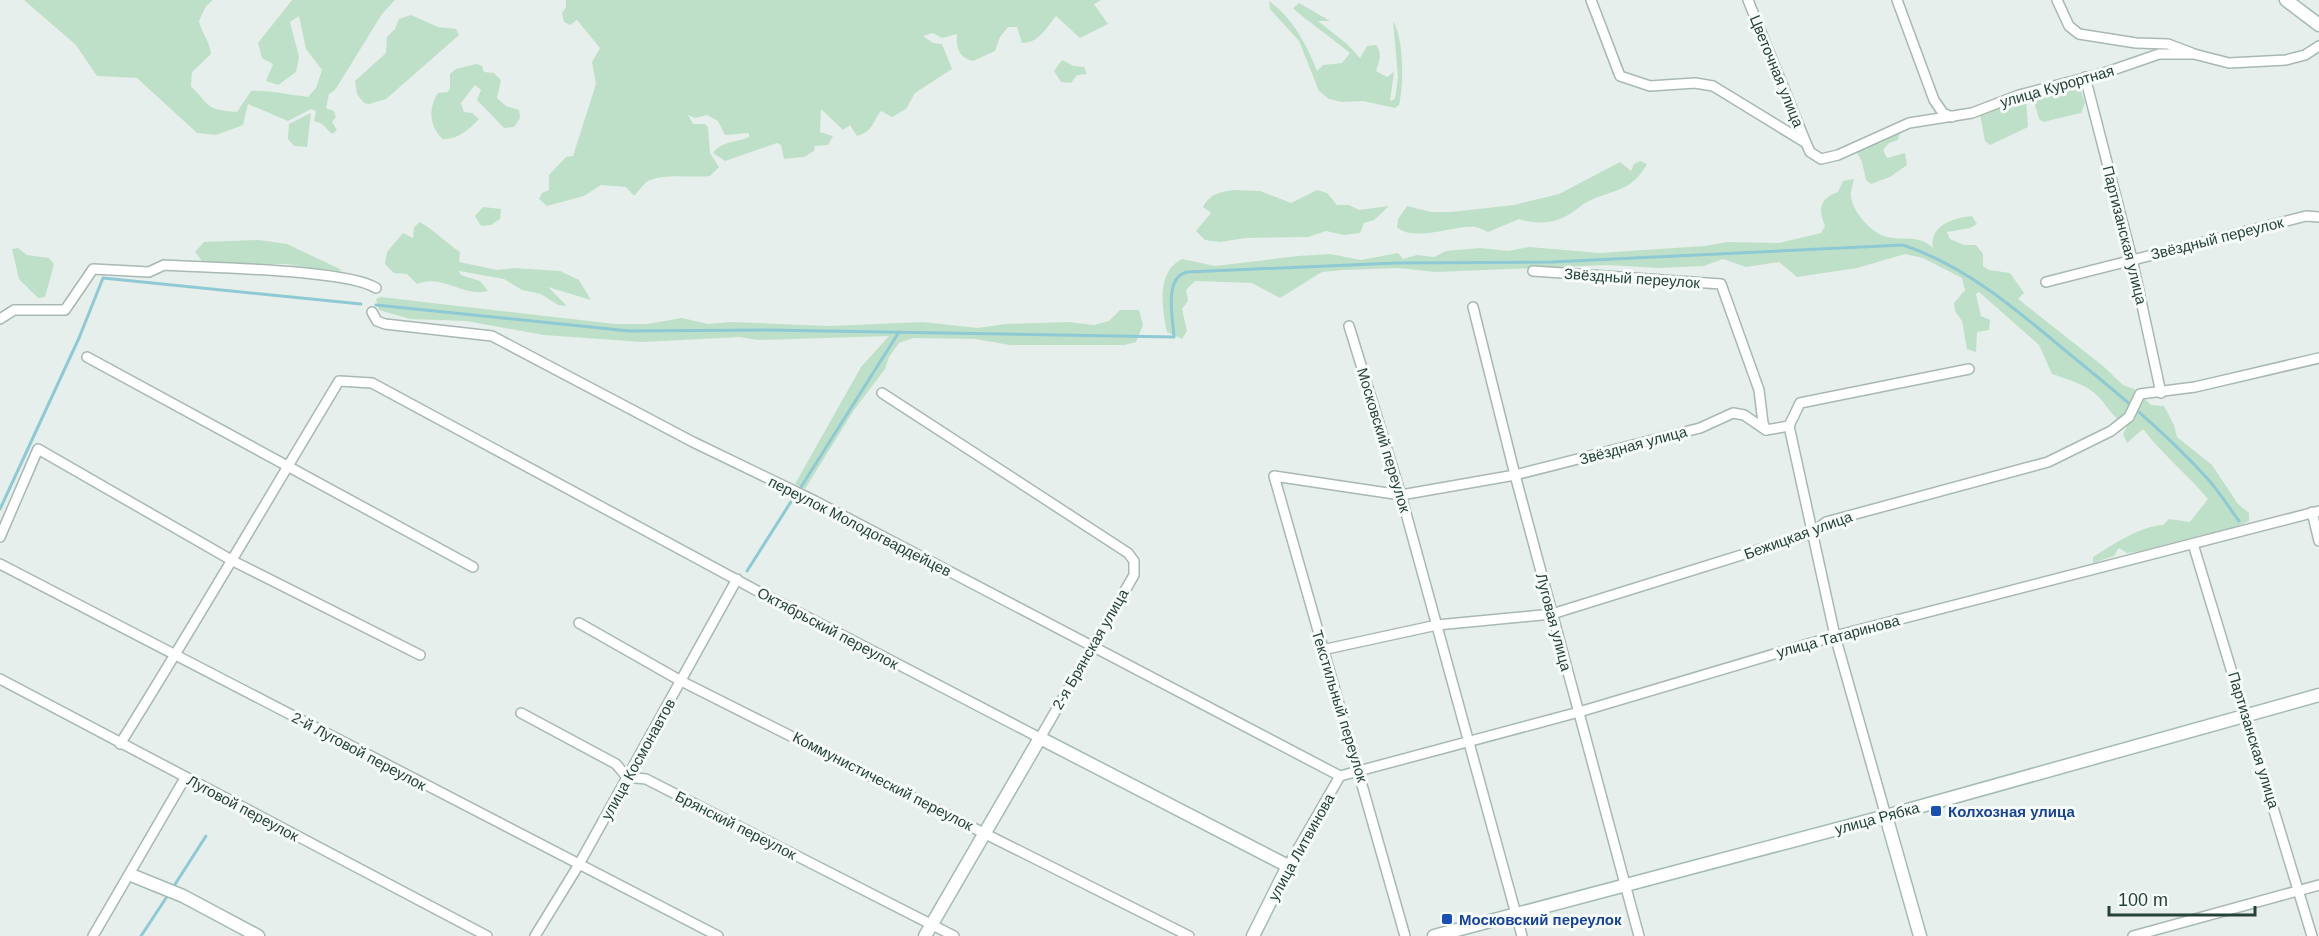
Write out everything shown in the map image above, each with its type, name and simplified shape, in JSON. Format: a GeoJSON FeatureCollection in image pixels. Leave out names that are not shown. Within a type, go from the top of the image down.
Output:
{"type":"FeatureCollection","features":[{"type":"Feature","properties":{"kind":"main road"},"geometry":{"type":"LineString","coordinates":[[2286,0],[2319,25]]}},
{"type":"Feature","properties":{"kind":"main road","name":"улица Рябка"},"geometry":{"type":"LineString","coordinates":[[1434,936],[1886,816],[2319,695]]}},
{"type":"Feature","properties":{"kind":"main road","name":"2-я Брянская улица"},"geometry":{"type":"LineString","coordinates":[[925,936],[1040,738]]}},
{"type":"Feature","properties":{"kind":"main road","name":"Октябрьский переулок"},"geometry":{"type":"LineString","coordinates":[[1040,738],[1288,866]]}},
{"type":"Feature","properties":{"kind":"main road"},"geometry":{"type":"LineString","coordinates":[[1886,816],[1920,936]]}},
{"type":"Feature","properties":{"kind":"main road","name":"улица Литвинова"},"geometry":{"type":"LineString","coordinates":[[1253,936],[1288,866]]}},
{"type":"Feature","properties":{"kind":"main road"},"geometry":{"type":"LineString","coordinates":[[131,874],[183,896],[258,936]]}},
{"type":"Feature","properties":{"kind":"street"},"geometry":{"type":"LineString","coordinates":[[1591,0],[1620,76],[1650,86],[1695,83],[1713,86],[1806,143]]}},
{"type":"Feature","properties":{"kind":"street","name":"Цветочная улица"},"geometry":{"type":"LineString","coordinates":[[1748,0],[1806,143]]}},
{"type":"Feature","properties":{"kind":"street"},"geometry":{"type":"LineString","coordinates":[[1897,0],[1934,100],[1943,113],[1952,117]]}},
{"type":"Feature","properties":{"kind":"street"},"geometry":{"type":"LineString","coordinates":[[2057,0],[2069,26],[2079,34],[2136,43],[2168,44],[2194,54]]}},
{"type":"Feature","properties":{"kind":"street","name":"улица Курортная"},"geometry":{"type":"LineString","coordinates":[[1806,143],[1810,152],[1821,159],[1827,159],[1909,123],[1972,113],[2019,95],[2159,54],[2194,54],[2229,63],[2286,60],[2305,55],[2319,46]]}},
{"type":"Feature","properties":{"kind":"street","name":"Партизанская улица"},"geometry":{"type":"LineString","coordinates":[[2085,77],[2132,259],[2161,393]]}},
{"type":"Feature","properties":{"kind":"street","name":"Звёздный переулок"},"geometry":{"type":"LineString","coordinates":[[2046,282],[2306,216],[2319,217]]}},
{"type":"Feature","properties":{"kind":"street"},"geometry":{"type":"LineString","coordinates":[[0,319],[14,310],[65,310],[93,269],[149,272],[164,265],[284,273],[351,279],[376,288]]}},
{"type":"Feature","properties":{"kind":"street","name":"Звёздный переулок"},"geometry":{"type":"LineString","coordinates":[[1533,271],[1721,284],[1759,390],[1766,430]]}},
{"type":"Feature","properties":{"kind":"street","name":"Луговая улица"},"geometry":{"type":"LineString","coordinates":[[1473,306],[1515,476],[1639,936]]}},
{"type":"Feature","properties":{"kind":"street","name":"переулок Молодогвардейцев"},"geometry":{"type":"LineString","coordinates":[[372,312],[377,321],[385,324],[485,333],[502,340],[662,426],[814,501],[1340,776]]}},
{"type":"Feature","properties":{"kind":"street","name":"Московский переулок"},"geometry":{"type":"LineString","coordinates":[[1349,326],[1401,495],[1522,936]]}},
{"type":"Feature","properties":{"kind":"street"},"geometry":{"type":"LineString","coordinates":[[87,357],[473,567]]}},
{"type":"Feature","properties":{"kind":"street","name":"Бежицкая улица"},"geometry":{"type":"LineString","coordinates":[[1322,650],[1437,625],[1552,614],[1812,533],[1826,522],[2048,462],[2111,432],[2130,417],[2140,394],[2161,393],[2319,358]]}},
{"type":"Feature","properties":{"kind":"street"},"geometry":{"type":"LineString","coordinates":[[1886,816],[1835,636],[1790,426],[1800,403],[1969,369]]}},
{"type":"Feature","properties":{"kind":"street","name":"Октябрьский переулок"},"geometry":{"type":"LineString","coordinates":[[287,465],[339,381],[372,383],[736,579],[1040,738]]}},
{"type":"Feature","properties":{"kind":"street","name":"2-я Брянская улица"},"geometry":{"type":"LineString","coordinates":[[882,393],[1128,553],[1134,561],[1134,575],[1040,738]]}},
{"type":"Feature","properties":{"kind":"street","name":"Звёздная улица"},"geometry":{"type":"LineString","coordinates":[[1274,476],[1401,495],[1515,476],[1700,428],[1732,412],[1744,415],[1766,430]]}},
{"type":"Feature","properties":{"kind":"street"},"geometry":{"type":"LineString","coordinates":[[1766,430],[1790,426]]}},
{"type":"Feature","properties":{"kind":"street"},"geometry":{"type":"LineString","coordinates":[[0,537],[38,449],[233,561],[420,655]]}},
{"type":"Feature","properties":{"kind":"street"},"geometry":{"type":"LineString","coordinates":[[120,744],[233,561],[287,465]]}},
{"type":"Feature","properties":{"kind":"street","name":"Текстильный переулок"},"geometry":{"type":"LineString","coordinates":[[1274,476],[1322,650],[1360,771],[1405,936]]}},
{"type":"Feature","properties":{"kind":"street"},"geometry":{"type":"LineString","coordinates":[[2315,511],[2319,541]]}},
{"type":"Feature","properties":{"kind":"street","name":"улица Татаринова"},"geometry":{"type":"LineString","coordinates":[[1360,771],[1579,712],[1835,636],[2315,511]]}},
{"type":"Feature","properties":{"kind":"street","name":"Партизанская улица"},"geometry":{"type":"LineString","coordinates":[[2193,544],[2312,936]]}},
{"type":"Feature","properties":{"kind":"street","name":"2-й Луговой переулок"},"geometry":{"type":"LineString","coordinates":[[0,564],[578,866],[718,936]]}},
{"type":"Feature","properties":{"kind":"street","name":"улица Космонавтов"},"geometry":{"type":"LineString","coordinates":[[535,936],[578,866],[736,579]]}},
{"type":"Feature","properties":{"kind":"street","name":"Коммунистический переулок"},"geometry":{"type":"LineString","coordinates":[[579,623],[681,681],[1189,936]]}},
{"type":"Feature","properties":{"kind":"street","name":"Луговой переулок"},"geometry":{"type":"LineString","coordinates":[[0,679],[487,936]]}},
{"type":"Feature","properties":{"kind":"street","name":"Брянский переулок"},"geometry":{"type":"LineString","coordinates":[[521,713],[616,764],[627,777],[646,779],[954,936]]}},
{"type":"Feature","properties":{"kind":"street","name":"улица Литвинова"},"geometry":{"type":"LineString","coordinates":[[1288,866],[1340,776],[1360,771]]}},
{"type":"Feature","properties":{"kind":"street"},"geometry":{"type":"LineString","coordinates":[[93,936],[185,778]]}},
{"type":"Feature","properties":{"kind":"street"},"geometry":{"type":"LineString","coordinates":[[2133,936],[2319,885]]}},
{"type":"Feature","properties":{"kind":"green space"},"geometry":{"type":"Polygon","coordinates":[[[24,0],[213,0],[206,6],[199,21],[211,54],[192,72],[191,86],[210,106],[219,110],[237,112],[251,91],[308,97],[316,88],[322,70],[306,49],[299,16],[290,22],[299,57],[296,72],[278,85],[266,81],[273,64],[262,58],[258,43],[292,0],[395,0],[382,14],[335,90],[329,94],[326,108],[334,111],[336,117],[332,122],[337,130],[332,134],[322,124],[314,121],[316,111],[311,109],[288,121],[248,104],[243,125],[216,135],[197,133],[137,78],[97,76],[76,45],[24,0]]]}},
{"type":"Feature","properties":{"kind":"green space"},"geometry":{"type":"Polygon","coordinates":[[[566,0],[1101,0],[1094,4],[1108,24],[1080,38],[1056,16],[1038,38],[1022,43],[1017,27],[1008,27],[1000,37],[995,51],[973,61],[964,57],[959,51],[957,34],[942,38],[933,33],[923,36],[933,43],[942,44],[952,69],[915,93],[906,109],[892,117],[881,111],[870,129],[863,134],[857,136],[850,125],[843,130],[821,109],[820,132],[833,136],[828,145],[815,146],[814,151],[804,157],[784,159],[781,145],[777,143],[725,161],[713,153],[725,144],[749,137],[749,133],[725,135],[718,121],[707,115],[695,118],[688,115],[693,124],[705,124],[708,127],[710,153],[719,167],[710,176],[670,176],[655,179],[646,182],[634,196],[626,187],[601,185],[584,196],[547,206],[539,199],[542,193],[549,190],[549,175],[566,157],[573,156],[596,84],[592,62],[600,48],[577,20],[570,25],[564,22],[562,13],[566,7],[566,0]]]}},
{"type":"Feature","properties":{"kind":"green space"},"geometry":{"type":"Polygon","coordinates":[[[1269,1],[1285,15],[1298,32],[1317,71],[1323,65],[1342,63],[1350,53],[1297,12],[1293,8],[1299,3],[1330,21],[1318,21],[1347,44],[1360,58],[1367,46],[1376,45],[1380,55],[1376,71],[1387,77],[1394,72],[1390,101],[1395,99],[1398,77],[1393,21],[1399,38],[1402,62],[1399,105],[1395,108],[1363,101],[1342,102],[1329,99],[1319,91],[1299,41],[1270,9],[1269,1]]]}},
{"type":"Feature","properties":{"kind":"green space"},"geometry":{"type":"Polygon","coordinates":[[[411,15],[438,27],[456,29],[459,35],[386,99],[369,104],[364,103],[357,94],[355,81],[386,53],[387,37],[395,29],[399,19],[411,15]]]}},
{"type":"Feature","properties":{"kind":"green space"},"geometry":{"type":"Polygon","coordinates":[[[1062,60],[1074,66],[1084,67],[1087,74],[1077,75],[1071,83],[1061,82],[1054,71],[1062,60]]]}},
{"type":"Feature","properties":{"kind":"green space"},"geometry":{"type":"Polygon","coordinates":[[[476,64],[482,66],[484,72],[494,73],[501,80],[497,98],[506,106],[519,110],[520,118],[514,127],[504,128],[477,100],[481,90],[475,85],[461,103],[464,112],[472,113],[479,119],[458,136],[443,139],[435,129],[431,117],[435,99],[438,93],[448,92],[450,74],[456,69],[476,64]]]}},
{"type":"Feature","properties":{"kind":"green space"},"geometry":{"type":"Polygon","coordinates":[[[2078,83],[2085,103],[2081,113],[2043,122],[2039,119],[2032,94],[2078,83]]]}},
{"type":"Feature","properties":{"kind":"green space"},"geometry":{"type":"Polygon","coordinates":[[[2015,93],[2026,99],[2028,127],[1990,145],[1985,141],[1980,114],[2015,93]]]}},
{"type":"Feature","properties":{"kind":"green space"},"geometry":{"type":"Polygon","coordinates":[[[311,113],[307,147],[294,146],[288,139],[289,124],[311,113]]]}},
{"type":"Feature","properties":{"kind":"green space"},"geometry":{"type":"Polygon","coordinates":[[[1900,130],[1898,140],[1889,143],[1883,150],[1887,158],[1905,153],[1907,165],[1890,177],[1871,184],[1866,180],[1862,162],[1856,150],[1900,130]]]}},
{"type":"Feature","properties":{"kind":"green space"},"geometry":{"type":"Polygon","coordinates":[[[1640,161],[1647,164],[1629,184],[1587,202],[1568,215],[1553,221],[1536,222],[1519,219],[1488,232],[1477,227],[1466,227],[1424,234],[1404,232],[1397,227],[1398,219],[1407,206],[1431,212],[1451,212],[1514,205],[1559,194],[1620,162],[1631,171],[1634,164],[1640,161]]]}},
{"type":"Feature","properties":{"kind":"green space"},"geometry":{"type":"Polygon","coordinates":[[[1854,179],[1851,195],[1855,209],[1868,225],[1879,234],[1890,238],[1915,239],[1933,248],[1933,240],[1939,228],[1951,221],[1972,216],[1977,224],[1970,228],[1947,232],[1950,239],[1964,245],[1976,245],[1983,254],[1983,266],[1989,270],[2010,273],[2024,293],[2018,299],[2103,366],[2123,385],[2134,389],[2151,405],[2164,406],[2174,425],[2177,437],[2212,465],[2238,504],[2249,513],[2249,521],[2239,526],[2136,552],[2127,553],[2119,548],[2114,556],[2093,563],[2093,557],[2144,529],[2163,525],[2169,519],[2190,522],[2208,499],[2143,429],[2127,443],[2123,434],[2128,424],[2117,419],[2098,396],[2088,389],[2052,374],[2039,345],[1979,292],[1976,294],[1981,316],[1990,320],[1989,330],[1977,332],[1976,352],[1967,349],[1962,321],[1955,311],[1954,303],[1965,290],[1962,278],[1923,258],[1905,254],[1857,268],[1797,277],[1779,262],[1746,267],[1723,259],[1704,266],[1659,268],[1607,265],[1436,272],[1398,268],[1345,270],[1322,272],[1280,298],[1252,283],[1195,281],[1186,290],[1188,301],[1182,309],[1187,331],[1182,339],[1167,332],[1163,302],[1165,281],[1174,265],[1182,259],[1215,266],[1330,254],[1361,260],[1398,253],[1403,259],[1417,255],[1434,257],[1446,251],[1480,248],[1508,251],[1529,247],[1599,253],[1704,246],[1728,242],[1779,243],[1821,233],[1825,226],[1821,214],[1824,201],[1838,192],[1843,181],[1854,179]]]}},
{"type":"Feature","properties":{"kind":"green space"},"geometry":{"type":"Polygon","coordinates":[[[1234,190],[1260,191],[1291,203],[1317,190],[1327,193],[1337,205],[1349,205],[1359,210],[1389,206],[1374,220],[1364,223],[1360,233],[1344,235],[1326,231],[1308,237],[1245,238],[1220,242],[1205,240],[1196,231],[1211,213],[1203,207],[1216,194],[1234,190]]]}},
{"type":"Feature","properties":{"kind":"green space"},"geometry":{"type":"Polygon","coordinates":[[[483,207],[501,209],[500,219],[491,225],[481,226],[475,216],[483,207]]]}},
{"type":"Feature","properties":{"kind":"green space"},"geometry":{"type":"Polygon","coordinates":[[[420,222],[460,252],[459,262],[497,270],[514,268],[560,271],[579,280],[591,300],[548,287],[567,306],[558,305],[541,294],[522,290],[504,279],[459,271],[461,275],[480,281],[488,291],[470,291],[435,281],[417,284],[407,274],[394,273],[385,264],[387,252],[403,233],[413,238],[414,227],[420,222]]]}},
{"type":"Feature","properties":{"kind":"green space"},"geometry":{"type":"Polygon","coordinates":[[[259,240],[287,244],[342,270],[333,272],[287,264],[213,265],[202,261],[195,252],[204,242],[259,240]]]}},
{"type":"Feature","properties":{"kind":"green space"},"geometry":{"type":"Polygon","coordinates":[[[18,248],[27,255],[49,258],[54,264],[45,297],[38,298],[19,279],[12,249],[18,248]]]}},
{"type":"Feature","properties":{"kind":"green space"},"geometry":{"type":"Polygon","coordinates":[[[381,297],[615,324],[647,324],[682,318],[708,324],[732,322],[830,326],[923,322],[978,328],[1005,324],[1068,322],[1094,325],[1109,321],[1120,310],[1139,310],[1143,325],[1136,342],[1125,345],[1010,345],[975,339],[913,338],[899,343],[889,357],[885,369],[854,410],[805,489],[795,484],[861,367],[889,336],[758,340],[740,337],[642,342],[544,335],[466,321],[410,319],[379,310],[376,299],[381,297]]]}},
{"type":"Feature","properties":{"kind":"waterway"},"geometry":{"type":"LineString","coordinates":[[376,305],[629,331],[766,330],[1174,337],[1171,310],[1172,290],[1180,275],[1188,272],[1396,263],[1552,262],[1903,245],[1926,254],[1969,277],[2029,321],[2121,397],[2190,460],[2219,493],[2239,521]]}},
{"type":"Feature","properties":{"kind":"waterway"},"geometry":{"type":"LineString","coordinates":[[0,509],[79,338],[103,278],[361,304]]}},
{"type":"Feature","properties":{"kind":"waterway"},"geometry":{"type":"LineString","coordinates":[[801,487],[899,332]]}},
{"type":"Feature","properties":{"kind":"waterway"},"geometry":{"type":"LineString","coordinates":[[747,571],[794,497]]}},
{"type":"Feature","properties":{"kind":"waterway"},"geometry":{"type":"LineString","coordinates":[[172,889],[206,836]]}},
{"type":"Feature","properties":{"kind":"waterway"},"geometry":{"type":"LineString","coordinates":[[141,936],[168,895]]}},
{"type":"Feature","properties":{"kind":"place","name":"Колхозная улица"},"geometry":{"type":"Point","coordinates":[1936,811]}},
{"type":"Feature","properties":{"kind":"place","name":"Московский переулок"},"geometry":{"type":"Point","coordinates":[1447,919]}}]}
